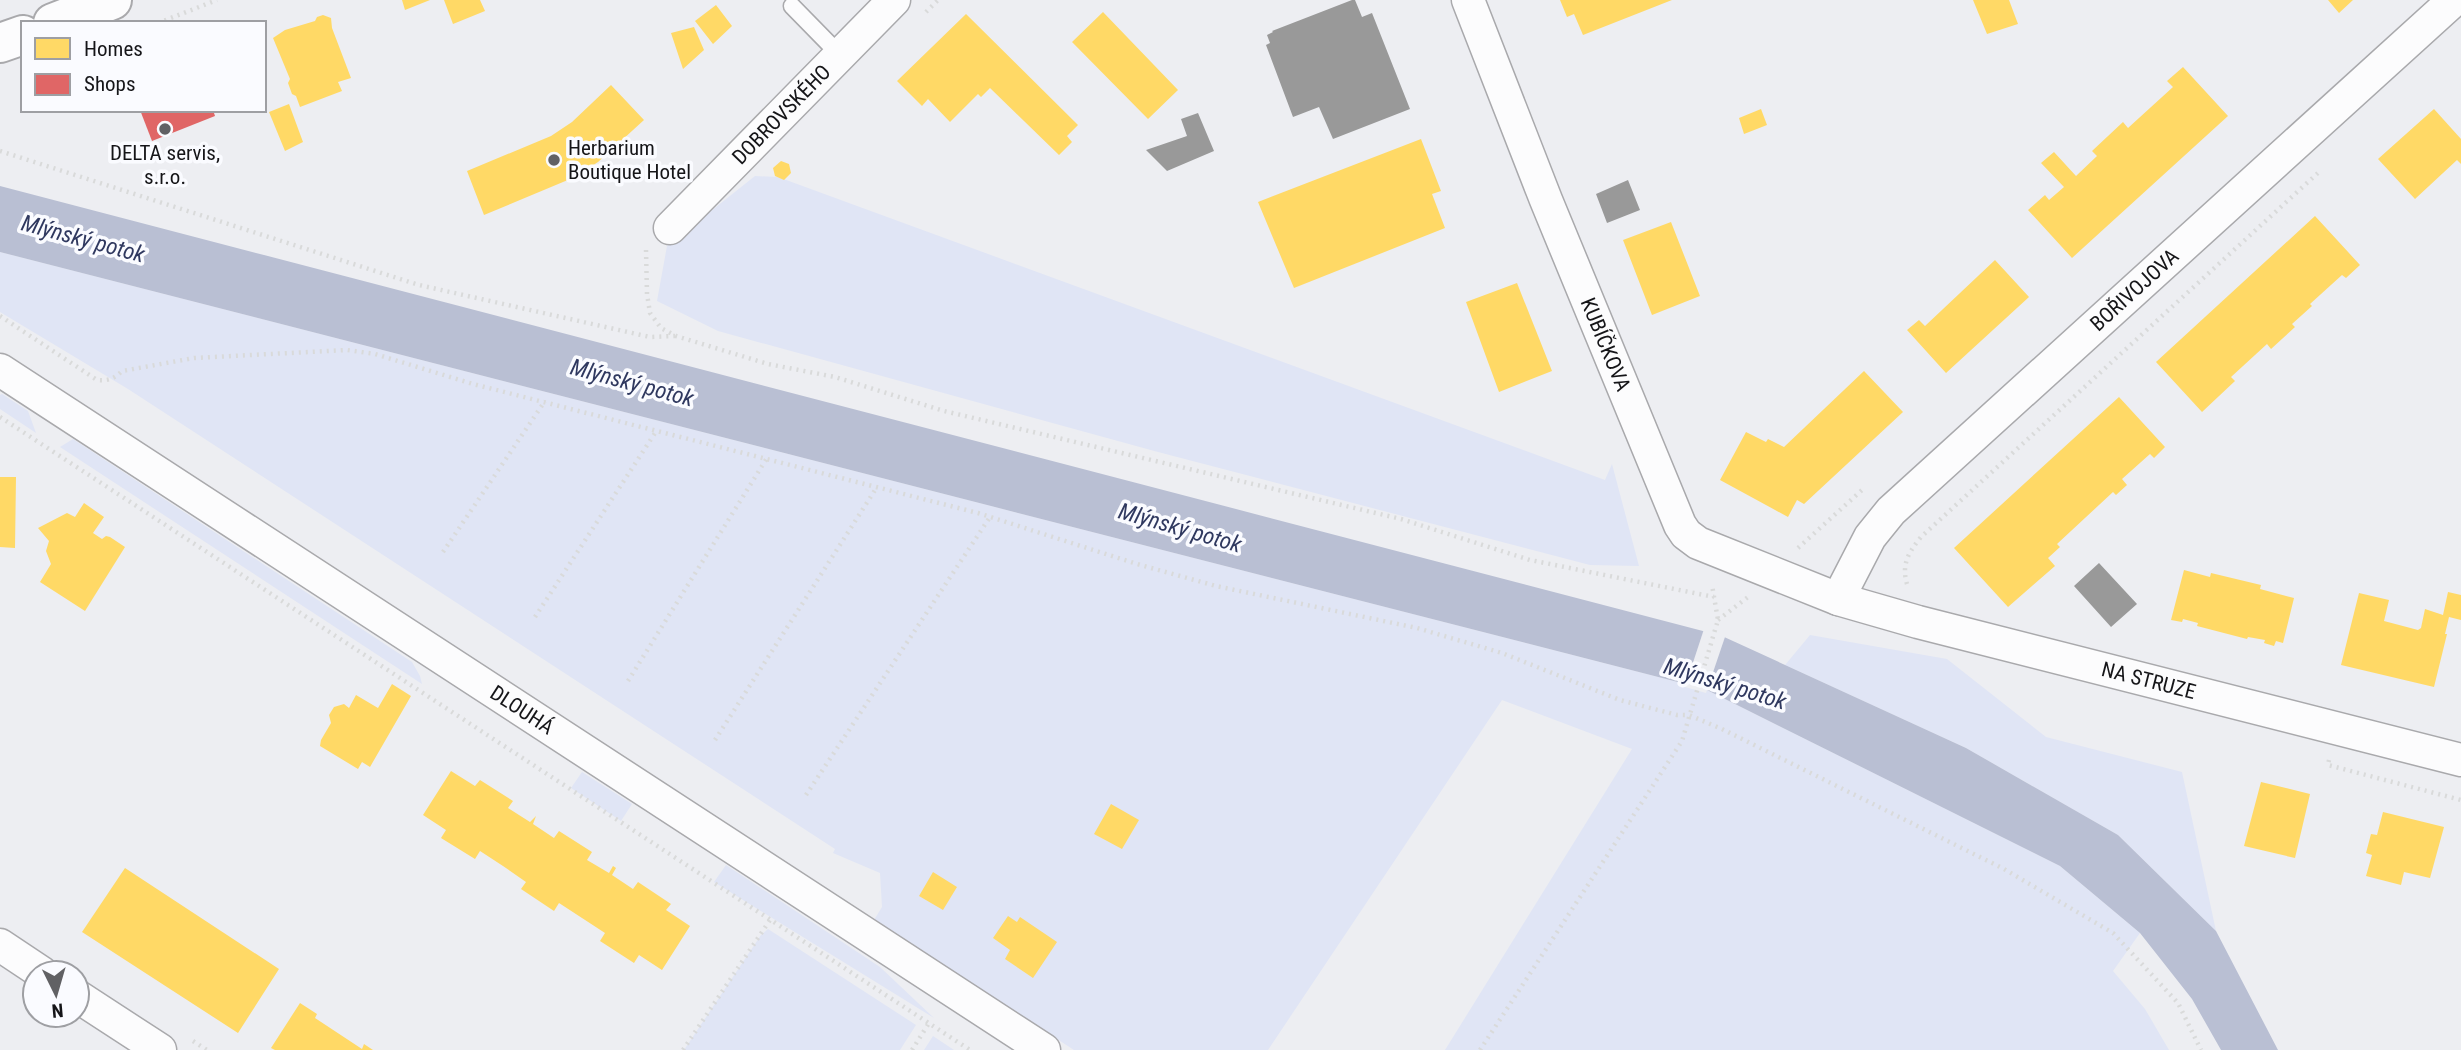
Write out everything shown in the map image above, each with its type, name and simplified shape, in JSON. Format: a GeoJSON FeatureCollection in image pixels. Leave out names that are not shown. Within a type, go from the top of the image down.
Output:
{"type":"FeatureCollection","features":[{"type":"Feature","properties":{"kind":"main road"},"geometry":{"type":"LineString","coordinates":[[58,21],[112,0]]}},
{"type":"Feature","properties":{"kind":"main road"},"geometry":{"type":"LineString","coordinates":[[0,43],[21,35]]}},
{"type":"Feature","properties":{"kind":"street","name":"DOBROVSKÉHO"},"geometry":{"type":"LineString","coordinates":[[670,228],[894,0]]}},
{"type":"Feature","properties":{"kind":"street","name":"KUBÍČKOVA"},"geometry":{"type":"LineString","coordinates":[[1468,0],[1546,200],[1686,534],[1705,547],[1838,599]]}},
{"type":"Feature","properties":{"kind":"street","name":"BOŘIVOJOVA"},"geometry":{"type":"LineString","coordinates":[[1838,599],[1870,537],[1891,511],[2454,0]]}},
{"type":"Feature","properties":{"kind":"street","name":"DLOUHÁ"},"geometry":{"type":"LineString","coordinates":[[0,370],[1044,1050]]}},
{"type":"Feature","properties":{"kind":"street","name":"NA STRUZE"},"geometry":{"type":"LineString","coordinates":[[1838,599],[1918,622],[2461,760]]}},
{"type":"Feature","properties":{"kind":"street"},"geometry":{"type":"LineString","coordinates":[[0,945],[21,959]]}},
{"type":"Feature","properties":{"kind":"street"},"geometry":{"type":"LineString","coordinates":[[91,1005],[160,1050]]}},
{"type":"Feature","properties":{"kind":"lane"},"geometry":{"type":"LineString","coordinates":[[792,6],[841,56]]}},
{"type":"Feature","properties":{"kind":"path"},"geometry":{"type":"LineString","coordinates":[[163,21],[217,0]]}},
{"type":"Feature","properties":{"kind":"path"},"geometry":{"type":"LineString","coordinates":[[0,151],[419,285],[650,337],[676,336]]}},
{"type":"Feature","properties":{"kind":"path"},"geometry":{"type":"LineString","coordinates":[[1913,592],[1907,585],[1903,570],[1909,552],[1921,537],[2323,169]]}},
{"type":"Feature","properties":{"kind":"path"},"geometry":{"type":"LineString","coordinates":[[670,228],[646,249],[647,295],[650,313],[661,328],[676,336],[768,364],[835,377],[944,411],[1401,519],[1530,560],[1714,597]]}},
{"type":"Feature","properties":{"kind":"path"},"geometry":{"type":"LineString","coordinates":[[0,316],[97,380],[105,381],[116,377],[122,371],[194,358],[347,351],[375,354],[473,384],[990,517],[1137,565],[1216,586],[1417,628],[1502,653],[1620,700],[1677,715],[1689,715],[2004,869],[2113,933],[2178,1003],[2201,1050]]}},
{"type":"Feature","properties":{"kind":"path"},"geometry":{"type":"LineString","coordinates":[[443,552],[545,401]]}},
{"type":"Feature","properties":{"kind":"path"},"geometry":{"type":"LineString","coordinates":[[0,417],[970,1050]]}},
{"type":"Feature","properties":{"kind":"path"},"geometry":{"type":"LineString","coordinates":[[535,617],[658,430]]}},
{"type":"Feature","properties":{"kind":"path"},"geometry":{"type":"LineString","coordinates":[[628,681],[767,458]]}},
{"type":"Feature","properties":{"kind":"path"},"geometry":{"type":"LineString","coordinates":[[1795,551],[1872,481]]}},
{"type":"Feature","properties":{"kind":"path"},"geometry":{"type":"LineString","coordinates":[[715,740],[877,487]]}},
{"type":"Feature","properties":{"kind":"path"},"geometry":{"type":"LineString","coordinates":[[806,795],[990,517]]}},
{"type":"Feature","properties":{"kind":"path"},"geometry":{"type":"LineString","coordinates":[[1896,569],[1903,570]]}},
{"type":"Feature","properties":{"kind":"path"},"geometry":{"type":"LineString","coordinates":[[1480,1050],[1682,741],[1718,620],[1710,573]]}},
{"type":"Feature","properties":{"kind":"path"},"geometry":{"type":"LineString","coordinates":[[1718,620],[1751,595]]}},
{"type":"Feature","properties":{"kind":"path"},"geometry":{"type":"LineString","coordinates":[[683,1050],[769,920]]}},
{"type":"Feature","properties":{"kind":"path"},"geometry":{"type":"LineString","coordinates":[[912,1050],[929,1023]]}},
{"type":"Feature","properties":{"kind":"shaded area"},"geometry":{"type":"Polygon","coordinates":[[[755,176],[778,177],[1605,480],[1612,464],[1639,566],[1590,565],[1158,452],[718,331],[657,301],[667,246],[755,176]]]}},
{"type":"Feature","properties":{"kind":"shaded area"},"geometry":{"type":"Polygon","coordinates":[[[0,252],[1705,689],[2060,866],[2140,933],[2113,971],[2145,1009],[2169,1050],[1445,1050],[1632,749],[1502,700],[1268,1050],[1074,1050],[874,920],[882,907],[880,873],[833,853],[835,849],[128,389],[0,312],[0,252]]]}},
{"type":"Feature","properties":{"kind":"shaded area"},"geometry":{"type":"Polygon","coordinates":[[[2,394],[28,411],[36,433],[0,409],[2,394]]]}},
{"type":"Feature","properties":{"kind":"shaded area"},"geometry":{"type":"Polygon","coordinates":[[[73,439],[412,662],[422,684],[60,447],[73,439]]]}},
{"type":"Feature","properties":{"kind":"shaded area"},"geometry":{"type":"Polygon","coordinates":[[[1810,635],[1947,659],[2046,737],[2182,772],[2216,931],[2118,835],[1966,748],[1785,665],[1810,635]]]}},
{"type":"Feature","properties":{"kind":"shaded area"},"geometry":{"type":"Polygon","coordinates":[[[582,772],[632,804],[621,821],[571,788],[582,772]]]}},
{"type":"Feature","properties":{"kind":"shaded area"},"geometry":{"type":"Polygon","coordinates":[[[726,865],[880,967],[934,1018],[714,882],[726,865]]]}},
{"type":"Feature","properties":{"kind":"shaded area"},"geometry":{"type":"Polygon","coordinates":[[[768,929],[916,1025],[900,1050],[684,1050],[761,935],[768,929]]]}},
{"type":"Feature","properties":{"kind":"shaded area"},"geometry":{"type":"Polygon","coordinates":[[[933,1036],[954,1050],[924,1050],[933,1036]]]}},
{"type":"Feature","properties":{"kind":"water","name":"Mlýnský potok"},"geometry":{"type":"Polygon","coordinates":[[[0,186],[1722,636],[1966,748],[2118,835],[2216,931],[2278,1050],[2221,1050],[2192,999],[2140,933],[2060,866],[1705,689],[0,252],[0,186]]]}},
{"type":"Feature","properties":{"kind":"pier"},"geometry":{"type":"Polygon","coordinates":[[[1704,629],[1726,634],[1706,693],[1685,687],[1704,629]]]}},
{"type":"Feature","properties":{"kind":"building: Homes"},"geometry":{"type":"Polygon","coordinates":[[[402,0],[430,0],[405,10],[402,0]]]}},
{"type":"Feature","properties":{"kind":"building: Homes"},"geometry":{"type":"Polygon","coordinates":[[[444,0],[480,0],[485,11],[453,24],[444,0]]]}},
{"type":"Feature","properties":{"kind":"building: Homes"},"geometry":{"type":"Polygon","coordinates":[[[1560,0],[1672,0],[1583,35],[1574,14],[1567,17],[1560,0]]]}},
{"type":"Feature","properties":{"kind":"building: Homes"},"geometry":{"type":"Polygon","coordinates":[[[1973,0],[2009,0],[2018,24],[1987,34],[1973,0]]]}},
{"type":"Feature","properties":{"kind":"building: Homes"},"geometry":{"type":"Polygon","coordinates":[[[2328,0],[2353,0],[2339,13],[2328,0]]]}},
{"type":"Feature","properties":{"kind":"building: Homes"},"geometry":{"type":"Polygon","coordinates":[[[716,5],[732,26],[713,44],[695,21],[716,5]]]}},
{"type":"Feature","properties":{"kind":"building: Homes"},"geometry":{"type":"Polygon","coordinates":[[[1103,12],[1178,90],[1148,119],[1072,42],[1103,12]]]}},
{"type":"Feature","properties":{"kind":"building: Homes"},"geometry":{"type":"Polygon","coordinates":[[[966,14],[1078,125],[1067,136],[1072,142],[1059,155],[990,88],[981,97],[978,94],[950,122],[928,99],[922,106],[897,81],[966,14]]]}},
{"type":"Feature","properties":{"kind":"building: Homes"},"geometry":{"type":"Polygon","coordinates":[[[323,15],[331,18],[332,28],[351,78],[338,82],[342,91],[300,107],[296,96],[292,94],[288,83],[290,79],[273,38],[285,30],[315,21],[323,15]]]}},
{"type":"Feature","properties":{"kind":"building: Homes"},"geometry":{"type":"Polygon","coordinates":[[[694,27],[704,50],[683,69],[671,33],[694,27]]]}},
{"type":"Feature","properties":{"kind":"building: Homes"},"geometry":{"type":"Polygon","coordinates":[[[2183,67],[2228,116],[2072,258],[2028,210],[2045,195],[2049,200],[2064,187],[2041,163],[2054,152],[2076,176],[2097,156],[2092,151],[2123,122],[2128,128],[2173,87],[2167,81],[2183,67]]]}},
{"type":"Feature","properties":{"kind":"building: Homes"},"geometry":{"type":"Polygon","coordinates":[[[611,85],[644,120],[598,162],[575,177],[484,215],[467,171],[551,136],[572,122],[611,85]]]}},
{"type":"Feature","properties":{"kind":"building: Homes"},"geometry":{"type":"Polygon","coordinates":[[[289,104],[303,142],[285,151],[269,112],[289,104]]]}},
{"type":"Feature","properties":{"kind":"building: Homes"},"geometry":{"type":"Polygon","coordinates":[[[1761,109],[1767,125],[1744,134],[1739,118],[1761,109]]]}},
{"type":"Feature","properties":{"kind":"building: Homes"},"geometry":{"type":"Polygon","coordinates":[[[2434,109],[2461,139],[2461,164],[2457,160],[2415,199],[2378,159],[2434,109]]]}},
{"type":"Feature","properties":{"kind":"building: Homes"},"geometry":{"type":"Polygon","coordinates":[[[1421,139],[1441,191],[1432,194],[1445,228],[1294,288],[1258,202],[1421,139]]]}},
{"type":"Feature","properties":{"kind":"building: Homes"},"geometry":{"type":"Polygon","coordinates":[[[781,161],[789,164],[791,173],[784,180],[775,176],[773,168],[781,161]]]}},
{"type":"Feature","properties":{"kind":"building: Homes"},"geometry":{"type":"Polygon","coordinates":[[[2315,216],[2360,265],[2346,278],[2342,275],[2310,304],[2312,306],[2292,324],[2295,327],[2271,349],[2267,344],[2231,377],[2235,381],[2202,412],[2156,362],[2315,216]]]}},
{"type":"Feature","properties":{"kind":"building: Homes"},"geometry":{"type":"Polygon","coordinates":[[[1671,222],[1700,296],[1652,315],[1623,240],[1671,222]]]}},
{"type":"Feature","properties":{"kind":"building: Homes"},"geometry":{"type":"Polygon","coordinates":[[[1995,260],[2029,297],[1946,373],[1907,330],[1919,320],[1925,326],[1995,260]]]}},
{"type":"Feature","properties":{"kind":"building: Homes"},"geometry":{"type":"Polygon","coordinates":[[[1517,283],[1552,371],[1499,392],[1466,302],[1517,283]]]}},
{"type":"Feature","properties":{"kind":"building: Homes"},"geometry":{"type":"Polygon","coordinates":[[[1864,371],[1903,412],[1804,504],[1797,500],[1788,517],[1720,480],[1746,432],[1784,447],[1864,371]]]}},
{"type":"Feature","properties":{"kind":"building: Homes"},"geometry":{"type":"Polygon","coordinates":[[[2119,397],[2165,447],[2154,458],[2150,454],[2122,479],[2127,485],[2116,495],[2113,492],[2057,544],[2060,547],[2048,558],[2055,566],[2008,607],[1954,548],[2119,397]]]}},
{"type":"Feature","properties":{"kind":"building: Homes"},"geometry":{"type":"Polygon","coordinates":[[[0,477],[16,477],[15,548],[0,547],[0,477]]]}},
{"type":"Feature","properties":{"kind":"building: Homes"},"geometry":{"type":"Polygon","coordinates":[[[84,503],[104,517],[93,533],[102,539],[110,537],[125,547],[85,611],[40,582],[51,564],[46,551],[49,541],[38,528],[67,513],[75,517],[84,503]]]}},
{"type":"Feature","properties":{"kind":"building: Homes"},"geometry":{"type":"Polygon","coordinates":[[[2184,570],[2210,577],[2211,573],[2261,585],[2260,589],[2294,598],[2283,643],[2276,641],[2274,646],[2264,643],[2265,640],[2247,639],[2197,626],[2198,623],[2183,619],[2182,622],[2171,620],[2184,570]]]}},
{"type":"Feature","properties":{"kind":"building: Homes"},"geometry":{"type":"Polygon","coordinates":[[[2448,592],[2461,595],[2461,620],[2449,617],[2434,687],[2341,665],[2359,593],[2389,600],[2384,621],[2418,630],[2421,628],[2425,609],[2443,615],[2448,592]]]}},
{"type":"Feature","properties":{"kind":"building: Homes"},"geometry":{"type":"Polygon","coordinates":[[[392,684],[411,696],[370,767],[362,762],[358,769],[320,746],[331,723],[329,715],[334,707],[344,704],[349,708],[356,695],[378,708],[392,684]]]}},
{"type":"Feature","properties":{"kind":"building: Homes"},"geometry":{"type":"Polygon","coordinates":[[[451,771],[475,786],[480,780],[513,801],[508,808],[530,822],[536,816],[533,824],[554,838],[559,831],[592,852],[587,860],[609,873],[613,866],[616,868],[612,875],[633,889],[638,882],[671,904],[666,910],[690,926],[662,970],[639,955],[634,963],[600,941],[605,933],[559,903],[554,911],[521,889],[526,882],[480,851],[475,859],[441,838],[446,830],[423,815],[451,771]]]}},
{"type":"Feature","properties":{"kind":"building: Homes"},"geometry":{"type":"Polygon","coordinates":[[[2261,782],[2310,794],[2295,858],[2244,846],[2261,782]]]}},
{"type":"Feature","properties":{"kind":"building: Homes"},"geometry":{"type":"Polygon","coordinates":[[[1111,804],[1139,820],[1122,849],[1094,834],[1111,804]]]}},
{"type":"Feature","properties":{"kind":"building: Homes"},"geometry":{"type":"Polygon","coordinates":[[[2383,812],[2444,827],[2430,878],[2404,872],[2401,885],[2366,876],[2372,855],[2366,853],[2371,834],[2377,835],[2383,812]]]}},
{"type":"Feature","properties":{"kind":"building: Homes"},"geometry":{"type":"Polygon","coordinates":[[[125,868],[279,969],[238,1033],[82,932],[125,868]]]}},
{"type":"Feature","properties":{"kind":"building: Homes"},"geometry":{"type":"Polygon","coordinates":[[[933,872],[957,887],[943,910],[919,896],[933,872]]]}},
{"type":"Feature","properties":{"kind":"building: Homes"},"geometry":{"type":"Polygon","coordinates":[[[1008,916],[1017,922],[1020,917],[1057,942],[1033,978],[1005,959],[1010,950],[993,938],[1008,916]]]}},
{"type":"Feature","properties":{"kind":"building: Homes"},"geometry":{"type":"Polygon","coordinates":[[[300,1003],[317,1014],[315,1018],[362,1049],[364,1044],[373,1050],[271,1048],[300,1003]]]}},
{"type":"Feature","properties":{"kind":"building: Shops","name":"DELTA servis, s.r.o."},"geometry":{"type":"Polygon","coordinates":[[[141,112],[214,112],[215,116],[152,141],[141,112]]]}},
{"type":"Feature","properties":{"kind":"building: Industry"},"geometry":{"type":"Polygon","coordinates":[[[1355,0],[1362,17],[1372,13],[1410,109],[1333,139],[1319,107],[1293,117],[1266,45],[1270,43],[1267,35],[1355,0]]]}},
{"type":"Feature","properties":{"kind":"building: Industry"},"geometry":{"type":"Polygon","coordinates":[[[1198,113],[1214,151],[1167,171],[1146,150],[1187,136],[1181,119],[1198,113]]]}},
{"type":"Feature","properties":{"kind":"building: Industry"},"geometry":{"type":"Polygon","coordinates":[[[1628,180],[1640,210],[1607,223],[1596,194],[1628,180]]]}},
{"type":"Feature","properties":{"kind":"building: Industry"},"geometry":{"type":"Polygon","coordinates":[[[2099,563],[2137,604],[2111,627],[2074,586],[2099,563]]]}},
{"type":"Feature","properties":{"kind":"place","name":"DELTA servis, s.r.o."},"geometry":{"type":"Point","coordinates":[165,129]}},
{"type":"Feature","properties":{"kind":"place","name":"Herbarium Boutique Hotel"},"geometry":{"type":"Point","coordinates":[554,160]}}]}
